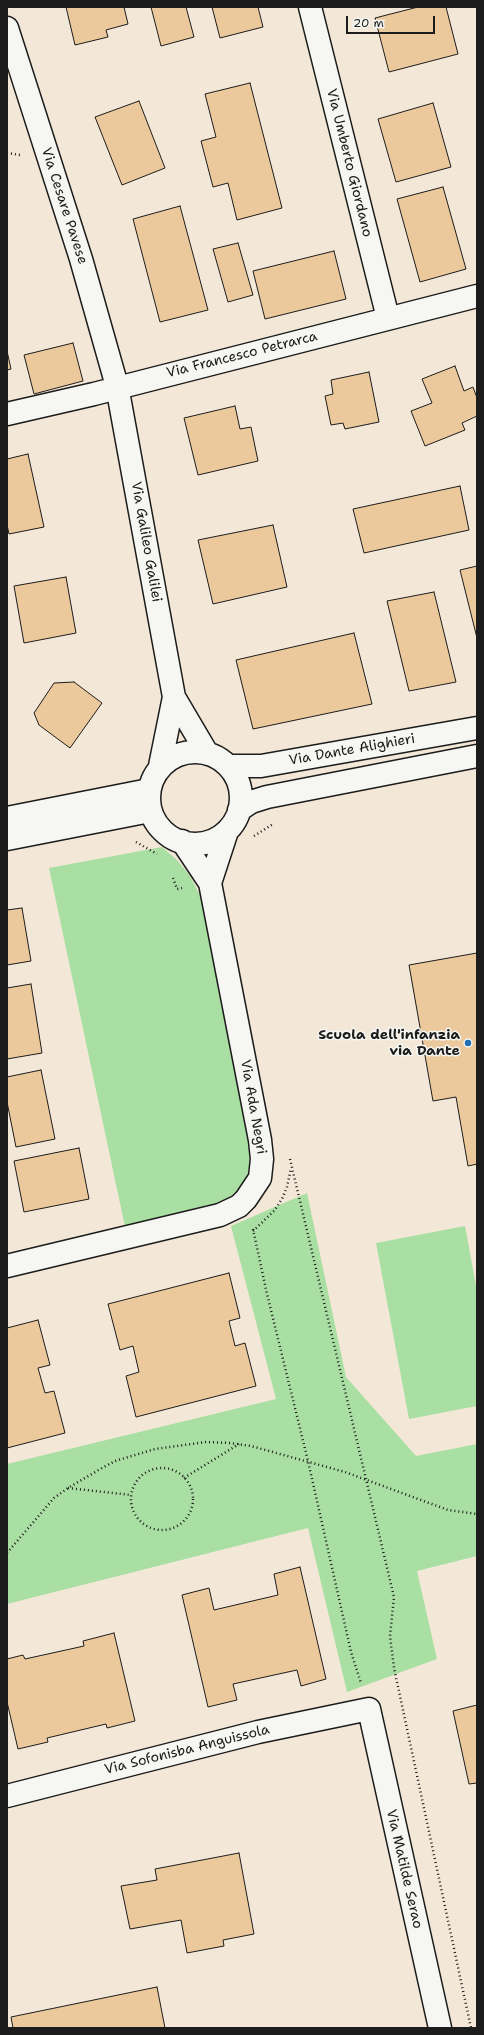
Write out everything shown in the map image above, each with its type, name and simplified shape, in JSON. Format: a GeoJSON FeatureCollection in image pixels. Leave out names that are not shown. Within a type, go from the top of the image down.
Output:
{"type":"FeatureCollection","features":[{"type":"Feature","properties":{"kind":"street","name":"Via Umberto Giordano"},"geometry":{"type":"LineString","coordinates":[[310,7],[388,318]]}},
{"type":"Feature","properties":{"kind":"street","name":"Via Cesare Pavese"},"geometry":{"type":"LineString","coordinates":[[7,28],[81,259],[117,386]]}},
{"type":"Feature","properties":{"kind":"street","name":"Via Francesco Petrarca"},"geometry":{"type":"LineString","coordinates":[[7,414],[94,394],[117,386],[477,296]]}},
{"type":"Feature","properties":{"kind":"street","name":"Via Galileo Galilei"},"geometry":{"type":"LineString","coordinates":[[117,386],[174,697]]}},
{"type":"Feature","properties":{"kind":"street"},"geometry":{"type":"LineString","coordinates":[[174,697],[207,753]]}},
{"type":"Feature","properties":{"kind":"street"},"geometry":{"type":"LineString","coordinates":[[144,805],[152,780],[160,766],[174,697]]}},
{"type":"Feature","properties":{"kind":"street","name":"Via Dante Alighieri"},"geometry":{"type":"LineString","coordinates":[[228,766],[262,766],[477,728]]}},
{"type":"Feature","properties":{"kind":"street"},"geometry":{"type":"LineString","coordinates":[[144,805],[157,825],[168,836],[188,844],[204,843],[227,831],[237,818],[241,802],[240,787],[233,772],[222,760],[207,753],[186,752],[171,758],[160,766]]}},
{"type":"Feature","properties":{"kind":"street","name":"Via Dante Alighieri"},"geometry":{"type":"LineString","coordinates":[[239,810],[251,802],[267,797],[477,756]]}},
{"type":"Feature","properties":{"kind":"street"},"geometry":{"type":"LineString","coordinates":[[7,818],[144,805]]}},
{"type":"Feature","properties":{"kind":"street"},"geometry":{"type":"LineString","coordinates":[[7,839],[144,805]]}},
{"type":"Feature","properties":{"kind":"street","name":"Via Ada Negri"},"geometry":{"type":"LineString","coordinates":[[210,883],[227,831]]}},
{"type":"Feature","properties":{"kind":"street","name":"Via Ada Negri"},"geometry":{"type":"LineString","coordinates":[[7,1266],[220,1216],[239,1206],[246,1199],[260,1178],[262,1159],[260,1140],[210,883],[182,841]]}},
{"type":"Feature","properties":{"kind":"street","name":"Via Sofonisba Anguissola"},"geometry":{"type":"LineString","coordinates":[[7,1796],[258,1732],[368,1709]]}},
{"type":"Feature","properties":{"kind":"street","name":"Via Matilde Serao"},"geometry":{"type":"LineString","coordinates":[[368,1709],[440,2028]]}},
{"type":"Feature","properties":{"kind":"path"},"geometry":{"type":"LineString","coordinates":[[7,153],[23,156],[21,149]]}},
{"type":"Feature","properties":{"kind":"path"},"geometry":{"type":"LineString","coordinates":[[144,805],[135,842],[151,849],[160,856]]}},
{"type":"Feature","properties":{"kind":"path"},"geometry":{"type":"LineString","coordinates":[[248,840],[277,822]]}},
{"type":"Feature","properties":{"kind":"path"},"geometry":{"type":"LineString","coordinates":[[171,874],[177,889],[210,883]]}},
{"type":"Feature","properties":{"kind":"path"},"geometry":{"type":"LineString","coordinates":[[289,1156],[394,1597],[390,1636],[394,1668],[471,2028]]}},
{"type":"Feature","properties":{"kind":"path"},"geometry":{"type":"LineString","coordinates":[[246,1199],[266,1294],[308,1461],[351,1652],[368,1709]]}},
{"type":"Feature","properties":{"kind":"path"},"geometry":{"type":"LineString","coordinates":[[7,1553],[54,1498],[68,1488],[115,1461],[134,1454],[176,1445],[206,1442],[239,1444],[308,1461],[366,1480],[448,1510],[477,1514]]}},
{"type":"Feature","properties":{"kind":"path"},"geometry":{"type":"LineString","coordinates":[[184,1478],[239,1444]]}},
{"type":"Feature","properties":{"kind":"path"},"geometry":{"type":"LineString","coordinates":[[166,1468],[178,1473],[184,1478],[191,1490],[192,1508],[186,1519],[171,1529],[160,1531],[152,1529],[142,1523],[132,1508],[131,1494],[141,1476],[152,1470],[166,1468]]}},
{"type":"Feature","properties":{"kind":"path"},"geometry":{"type":"LineString","coordinates":[[68,1488],[131,1494]]}},
{"type":"Feature","properties":{"kind":"green space"},"geometry":{"type":"Polygon","coordinates":[[[162,847],[177,860],[190,876],[201,897],[249,1142],[251,1167],[246,1181],[238,1191],[225,1201],[125,1227],[49,868],[162,847]]]}},
{"type":"Feature","properties":{"kind":"green space"},"geometry":{"type":"Polygon","coordinates":[[[307,1193],[346,1377],[416,1456],[477,1444],[477,1556],[417,1571],[437,1659],[347,1692],[308,1528],[7,1604],[7,1464],[276,1399],[231,1226],[307,1193]]]}},
{"type":"Feature","properties":{"kind":"green space"},"geometry":{"type":"Polygon","coordinates":[[[465,1226],[477,1291],[477,1406],[409,1419],[376,1243],[465,1226]]]}},
{"type":"Feature","properties":{"kind":"building"},"geometry":{"type":"Polygon","coordinates":[[[66,7],[124,7],[128,24],[106,30],[108,37],[75,45],[66,7]]]}},
{"type":"Feature","properties":{"kind":"building"},"geometry":{"type":"Polygon","coordinates":[[[151,7],[186,7],[194,37],[161,46],[151,7]]]}},
{"type":"Feature","properties":{"kind":"building"},"geometry":{"type":"Polygon","coordinates":[[[212,7],[258,7],[263,27],[220,38],[212,7]]]}},
{"type":"Feature","properties":{"kind":"building"},"geometry":{"type":"Polygon","coordinates":[[[418,7],[446,7],[458,54],[389,72],[375,18],[418,7]]]}},
{"type":"Feature","properties":{"kind":"building"},"geometry":{"type":"Polygon","coordinates":[[[250,83],[282,208],[237,220],[228,183],[213,187],[201,141],[216,137],[205,94],[250,83]]]}},
{"type":"Feature","properties":{"kind":"building"},"geometry":{"type":"Polygon","coordinates":[[[139,101],[165,168],[122,185],[95,117],[139,101]]]}},
{"type":"Feature","properties":{"kind":"building"},"geometry":{"type":"Polygon","coordinates":[[[433,103],[451,167],[396,182],[378,119],[433,103]]]}},
{"type":"Feature","properties":{"kind":"building"},"geometry":{"type":"Polygon","coordinates":[[[443,187],[466,269],[420,282],[397,199],[443,187]]]}},
{"type":"Feature","properties":{"kind":"building"},"geometry":{"type":"Polygon","coordinates":[[[180,206],[208,310],[160,322],[133,219],[180,206]]]}},
{"type":"Feature","properties":{"kind":"building"},"geometry":{"type":"Polygon","coordinates":[[[238,243],[253,295],[228,302],[213,249],[238,243]]]}},
{"type":"Feature","properties":{"kind":"building"},"geometry":{"type":"Polygon","coordinates":[[[334,251],[346,299],[265,319],[253,271],[334,251]]]}},
{"type":"Feature","properties":{"kind":"building"},"geometry":{"type":"Polygon","coordinates":[[[73,343],[83,381],[34,394],[24,355],[73,343]]]}},
{"type":"Feature","properties":{"kind":"building"},"geometry":{"type":"Polygon","coordinates":[[[7,351],[11,369],[7,370],[7,351]]]}},
{"type":"Feature","properties":{"kind":"building"},"geometry":{"type":"Polygon","coordinates":[[[455,366],[464,391],[473,387],[477,398],[477,416],[462,423],[465,430],[425,446],[411,411],[432,403],[422,379],[455,366]]]}},
{"type":"Feature","properties":{"kind":"building"},"geometry":{"type":"Polygon","coordinates":[[[369,372],[379,422],[345,429],[343,423],[331,425],[325,396],[333,394],[331,380],[369,372]]]}},
{"type":"Feature","properties":{"kind":"building"},"geometry":{"type":"Polygon","coordinates":[[[235,406],[240,429],[251,427],[258,461],[198,475],[184,418],[235,406]]]}},
{"type":"Feature","properties":{"kind":"building"},"geometry":{"type":"Polygon","coordinates":[[[28,454],[44,527],[9,534],[7,525],[7,459],[28,454]]]}},
{"type":"Feature","properties":{"kind":"building"},"geometry":{"type":"Polygon","coordinates":[[[460,486],[469,530],[364,553],[353,509],[460,486]]]}},
{"type":"Feature","properties":{"kind":"building"},"geometry":{"type":"Polygon","coordinates":[[[273,525],[287,587],[213,604],[198,540],[273,525]]]}},
{"type":"Feature","properties":{"kind":"building"},"geometry":{"type":"Polygon","coordinates":[[[477,566],[477,638],[460,570],[477,566]]]}},
{"type":"Feature","properties":{"kind":"building"},"geometry":{"type":"Polygon","coordinates":[[[66,577],[76,633],[24,643],[14,586],[66,577]]]}},
{"type":"Feature","properties":{"kind":"building"},"geometry":{"type":"Polygon","coordinates":[[[434,592],[456,682],[409,691],[387,601],[434,592]]]}},
{"type":"Feature","properties":{"kind":"building"},"geometry":{"type":"Polygon","coordinates":[[[354,633],[372,704],[253,729],[236,660],[354,633]]]}},
{"type":"Feature","properties":{"kind":"building"},"geometry":{"type":"Polygon","coordinates":[[[74,682],[102,703],[70,748],[39,725],[34,713],[54,683],[74,682]]]}},
{"type":"Feature","properties":{"kind":"building"},"geometry":{"type":"Polygon","coordinates":[[[22,908],[31,961],[7,965],[7,910],[22,908]]]}},
{"type":"Feature","properties":{"kind":"building"},"geometry":{"type":"Polygon","coordinates":[[[477,953],[477,1164],[468,1166],[456,1097],[433,1101],[409,965],[477,953]]]}},
{"type":"Feature","properties":{"kind":"building"},"geometry":{"type":"Polygon","coordinates":[[[31,984],[42,1053],[7,1059],[7,988],[31,984]]]}},
{"type":"Feature","properties":{"kind":"building"},"geometry":{"type":"Polygon","coordinates":[[[41,1070],[55,1139],[16,1147],[7,1102],[7,1077],[41,1070]]]}},
{"type":"Feature","properties":{"kind":"building"},"geometry":{"type":"Polygon","coordinates":[[[79,1148],[89,1199],[24,1212],[14,1161],[79,1148]]]}},
{"type":"Feature","properties":{"kind":"building"},"geometry":{"type":"Polygon","coordinates":[[[229,1273],[240,1318],[229,1321],[235,1346],[245,1343],[256,1386],[136,1417],[126,1376],[139,1372],[133,1346],[120,1350],[108,1304],[229,1273]]]}},
{"type":"Feature","properties":{"kind":"building"},"geometry":{"type":"Polygon","coordinates":[[[38,1320],[50,1365],[38,1368],[45,1393],[54,1391],[65,1433],[7,1448],[7,1328],[38,1320]]]}},
{"type":"Feature","properties":{"kind":"building"},"geometry":{"type":"Polygon","coordinates":[[[300,1567],[326,1679],[301,1686],[297,1670],[233,1684],[237,1700],[208,1707],[182,1595],[209,1588],[214,1610],[278,1595],[274,1574],[300,1567]]]}},
{"type":"Feature","properties":{"kind":"building"},"geometry":{"type":"Polygon","coordinates":[[[114,1633],[135,1721],[107,1728],[106,1724],[47,1738],[48,1742],[18,1749],[7,1702],[7,1659],[23,1655],[25,1659],[84,1646],[83,1641],[114,1633]]]}},
{"type":"Feature","properties":{"kind":"building"},"geometry":{"type":"Polygon","coordinates":[[[477,1705],[477,1783],[469,1784],[453,1711],[477,1705]]]}},
{"type":"Feature","properties":{"kind":"building"},"geometry":{"type":"Polygon","coordinates":[[[239,1853],[254,1934],[223,1940],[224,1946],[187,1953],[181,1920],[130,1929],[121,1886],[157,1880],[155,1869],[239,1853]]]}},
{"type":"Feature","properties":{"kind":"building"},"geometry":{"type":"Polygon","coordinates":[[[157,1987],[165,2028],[13,2028],[11,2017],[157,1987]]]}},
{"type":"Feature","properties":{"kind":"place","name":"Scuola dell'infanzia via Dante"},"geometry":{"type":"Point","coordinates":[468,1043]}}]}
